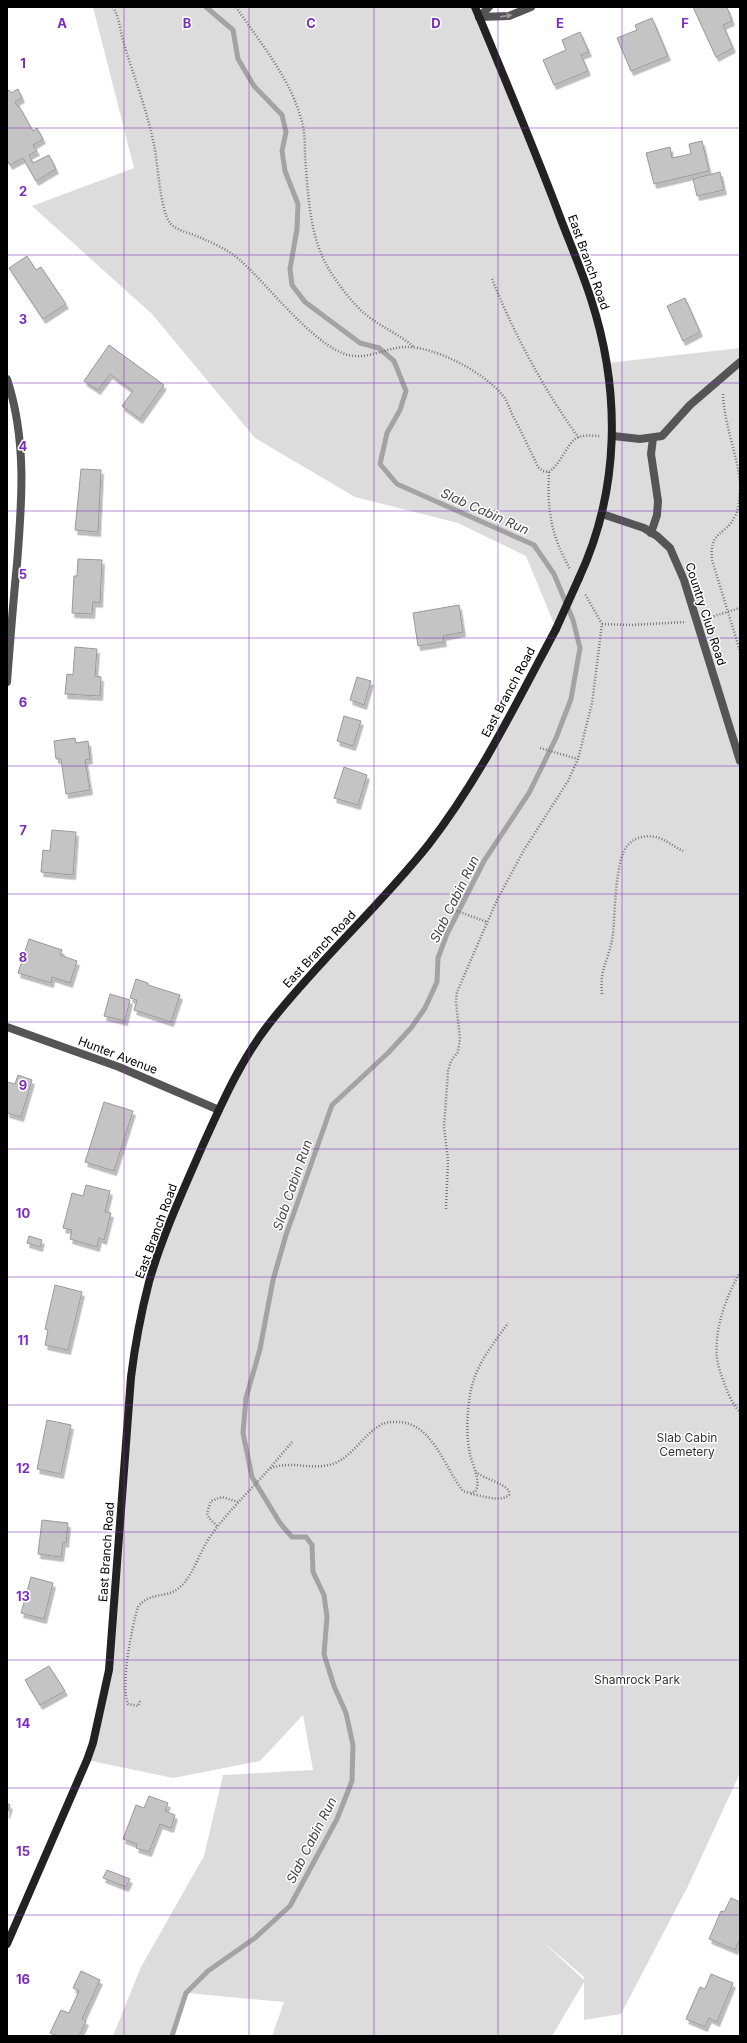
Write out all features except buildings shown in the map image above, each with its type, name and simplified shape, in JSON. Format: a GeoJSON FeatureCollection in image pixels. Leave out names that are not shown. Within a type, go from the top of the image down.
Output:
{"type":"FeatureCollection","features":[{"type":"Feature","properties":{"kind":"main road","name":"East Branch Road"},"geometry":{"type":"LineString","coordinates":[[7,1944],[81,1776],[93,1743],[109,1670],[131,1376],[136,1342],[154,1268],[176,1206],[219,1110],[244,1063],[267,1027],[294,993],[429,844],[475,776],[556,629],[591,553],[602,514],[613,436],[612,394],[607,363],[591,299],[534,148],[475,7]]}},
{"type":"Feature","properties":{"kind":"street"},"geometry":{"type":"LineString","coordinates":[[479,17],[489,7]]}},
{"type":"Feature","properties":{"kind":"street"},"geometry":{"type":"LineString","coordinates":[[479,17],[509,16],[531,7]]}},
{"type":"Feature","properties":{"kind":"street"},"geometry":{"type":"LineString","coordinates":[[613,436],[640,439],[662,436],[690,405],[740,362]]}},
{"type":"Feature","properties":{"kind":"street"},"geometry":{"type":"LineString","coordinates":[[7,380],[14,400],[20,437],[22,462],[21,511],[7,682]]}},
{"type":"Feature","properties":{"kind":"street"},"geometry":{"type":"LineString","coordinates":[[651,533],[657,515],[658,501],[651,454],[653,438]]}},
{"type":"Feature","properties":{"kind":"street","name":"Country Club Road"},"geometry":{"type":"LineString","coordinates":[[602,514],[625,521],[651,533],[670,548],[677,562],[740,761]]}},
{"type":"Feature","properties":{"kind":"street","name":"Hunter Avenue"},"geometry":{"type":"LineString","coordinates":[[7,1027],[119,1067],[219,1110]]}},
{"type":"Feature","properties":{"kind":"path"},"geometry":{"type":"LineString","coordinates":[[114,7],[118,15],[124,42],[154,144],[166,213],[171,224],[180,230],[221,247],[240,260],[316,336],[347,355],[374,355],[394,349],[415,347],[437,353],[483,377],[504,397],[538,467],[543,471],[550,472]]}},
{"type":"Feature","properties":{"kind":"path"},"geometry":{"type":"LineString","coordinates":[[236,7],[286,81],[296,101],[303,124],[311,215],[318,246],[329,269],[364,313],[385,328],[404,338],[415,347]]}},
{"type":"Feature","properties":{"kind":"path"},"geometry":{"type":"LineString","coordinates":[[492,279],[503,308],[558,410],[579,438]]}},
{"type":"Feature","properties":{"kind":"path"},"geometry":{"type":"LineString","coordinates":[[722,378],[723,402],[738,465],[740,483]]}},
{"type":"Feature","properties":{"kind":"path"},"geometry":{"type":"LineString","coordinates":[[572,573],[558,548],[551,523],[548,494],[550,472],[557,466],[575,439],[613,436]]}},
{"type":"Feature","properties":{"kind":"path"},"geometry":{"type":"LineString","coordinates":[[740,491],[736,515],[714,539],[711,547],[712,560],[740,651]]}},
{"type":"Feature","properties":{"kind":"path"},"geometry":{"type":"LineString","coordinates":[[446,1209],[448,1160],[444,1127],[447,1080],[452,1061],[458,1052],[460,1039],[456,1002],[457,992],[497,900],[524,850],[568,781],[578,760],[592,704],[602,624],[585,593]]}},
{"type":"Feature","properties":{"kind":"path"},"geometry":{"type":"LineString","coordinates":[[602,624],[631,625],[696,621],[740,608]]}},
{"type":"Feature","properties":{"kind":"path"},"geometry":{"type":"LineString","coordinates":[[540,748],[578,760]]}},
{"type":"Feature","properties":{"kind":"path"},"geometry":{"type":"LineString","coordinates":[[602,994],[601,979],[613,935],[621,859],[627,846],[638,838],[648,836],[658,838],[683,851]]}},
{"type":"Feature","properties":{"kind":"path"},"geometry":{"type":"LineString","coordinates":[[454,910],[487,922]]}},
{"type":"Feature","properties":{"kind":"path"},"geometry":{"type":"LineString","coordinates":[[740,1272],[731,1287],[723,1310],[717,1337],[717,1358],[728,1394],[740,1412]]}},
{"type":"Feature","properties":{"kind":"path"},"geometry":{"type":"LineString","coordinates":[[469,1493],[475,1492],[478,1488],[470,1453],[470,1396],[475,1374],[485,1356],[508,1323]]}},
{"type":"Feature","properties":{"kind":"path"},"geometry":{"type":"LineString","coordinates":[[269,1470],[279,1465],[321,1467],[333,1464],[342,1460],[380,1425],[389,1422],[402,1421],[423,1431],[430,1439],[457,1484],[463,1491],[499,1498],[506,1498],[509,1495],[509,1491],[506,1486],[482,1478],[475,1472]]}},
{"type":"Feature","properties":{"kind":"path"},"geometry":{"type":"LineString","coordinates":[[140,1701],[138,1706],[133,1706],[128,1704],[126,1699],[128,1661],[138,1607],[144,1600],[178,1589],[196,1566],[200,1552],[217,1526],[269,1470],[293,1441]]}},
{"type":"Feature","properties":{"kind":"path"},"geometry":{"type":"LineString","coordinates":[[217,1526],[209,1518],[207,1513],[212,1501],[222,1496],[238,1502]]}},
{"type":"Feature","properties":{"kind":"green space"},"geometry":{"type":"Polygon","coordinates":[[[93,7],[475,7],[591,299],[607,363],[740,348],[740,1773],[689,1884],[621,2014],[584,2020],[584,1982],[552,2036],[272,2036],[284,2002],[187,1993],[172,2036],[113,2036],[141,1967],[204,1856],[223,1775],[313,1770],[303,1715],[260,1761],[173,1778],[87,1760],[109,1670],[131,1377],[150,1281],[219,1110],[267,1027],[429,844],[472,782],[556,629],[526,556],[458,523],[355,497],[255,438],[152,314],[32,206],[134,168],[93,7]],[[540,1939],[584,1980],[584,1977],[540,1939]]]}},
{"type":"Feature","properties":{"kind":"waterway","name":"Slab Cabin Run"},"geometry":{"type":"LineString","coordinates":[[172,2036],[186,1993],[208,1971],[255,1938],[290,1906],[337,1819],[352,1781],[353,1745],[346,1713],[334,1686],[324,1654],[327,1617],[324,1595],[313,1572],[312,1545],[306,1537],[292,1537],[280,1523],[252,1477],[243,1433],[246,1398],[260,1349],[273,1280],[286,1235],[332,1105],[388,1053],[411,1028],[425,1008],[437,982],[438,958],[447,934],[484,861],[529,793],[556,738],[571,699],[580,648],[573,620],[554,574],[534,545],[397,484],[380,464],[387,433],[400,410],[406,391],[394,361],[379,348],[360,343],[305,302],[292,285],[290,269],[297,229],[298,204],[285,171],[282,151],[286,132],[282,115],[254,86],[238,59],[233,30],[206,7]]}},
{"type":"Feature","properties":{"kind":"park label","name":"Slab Cabin Cemetery"},"geometry":{"type":"Point","coordinates":[687,1444]}},
{"type":"Feature","properties":{"kind":"park label","name":"Shamrock Park"},"geometry":{"type":"Point","coordinates":[637,1679]}}]}
